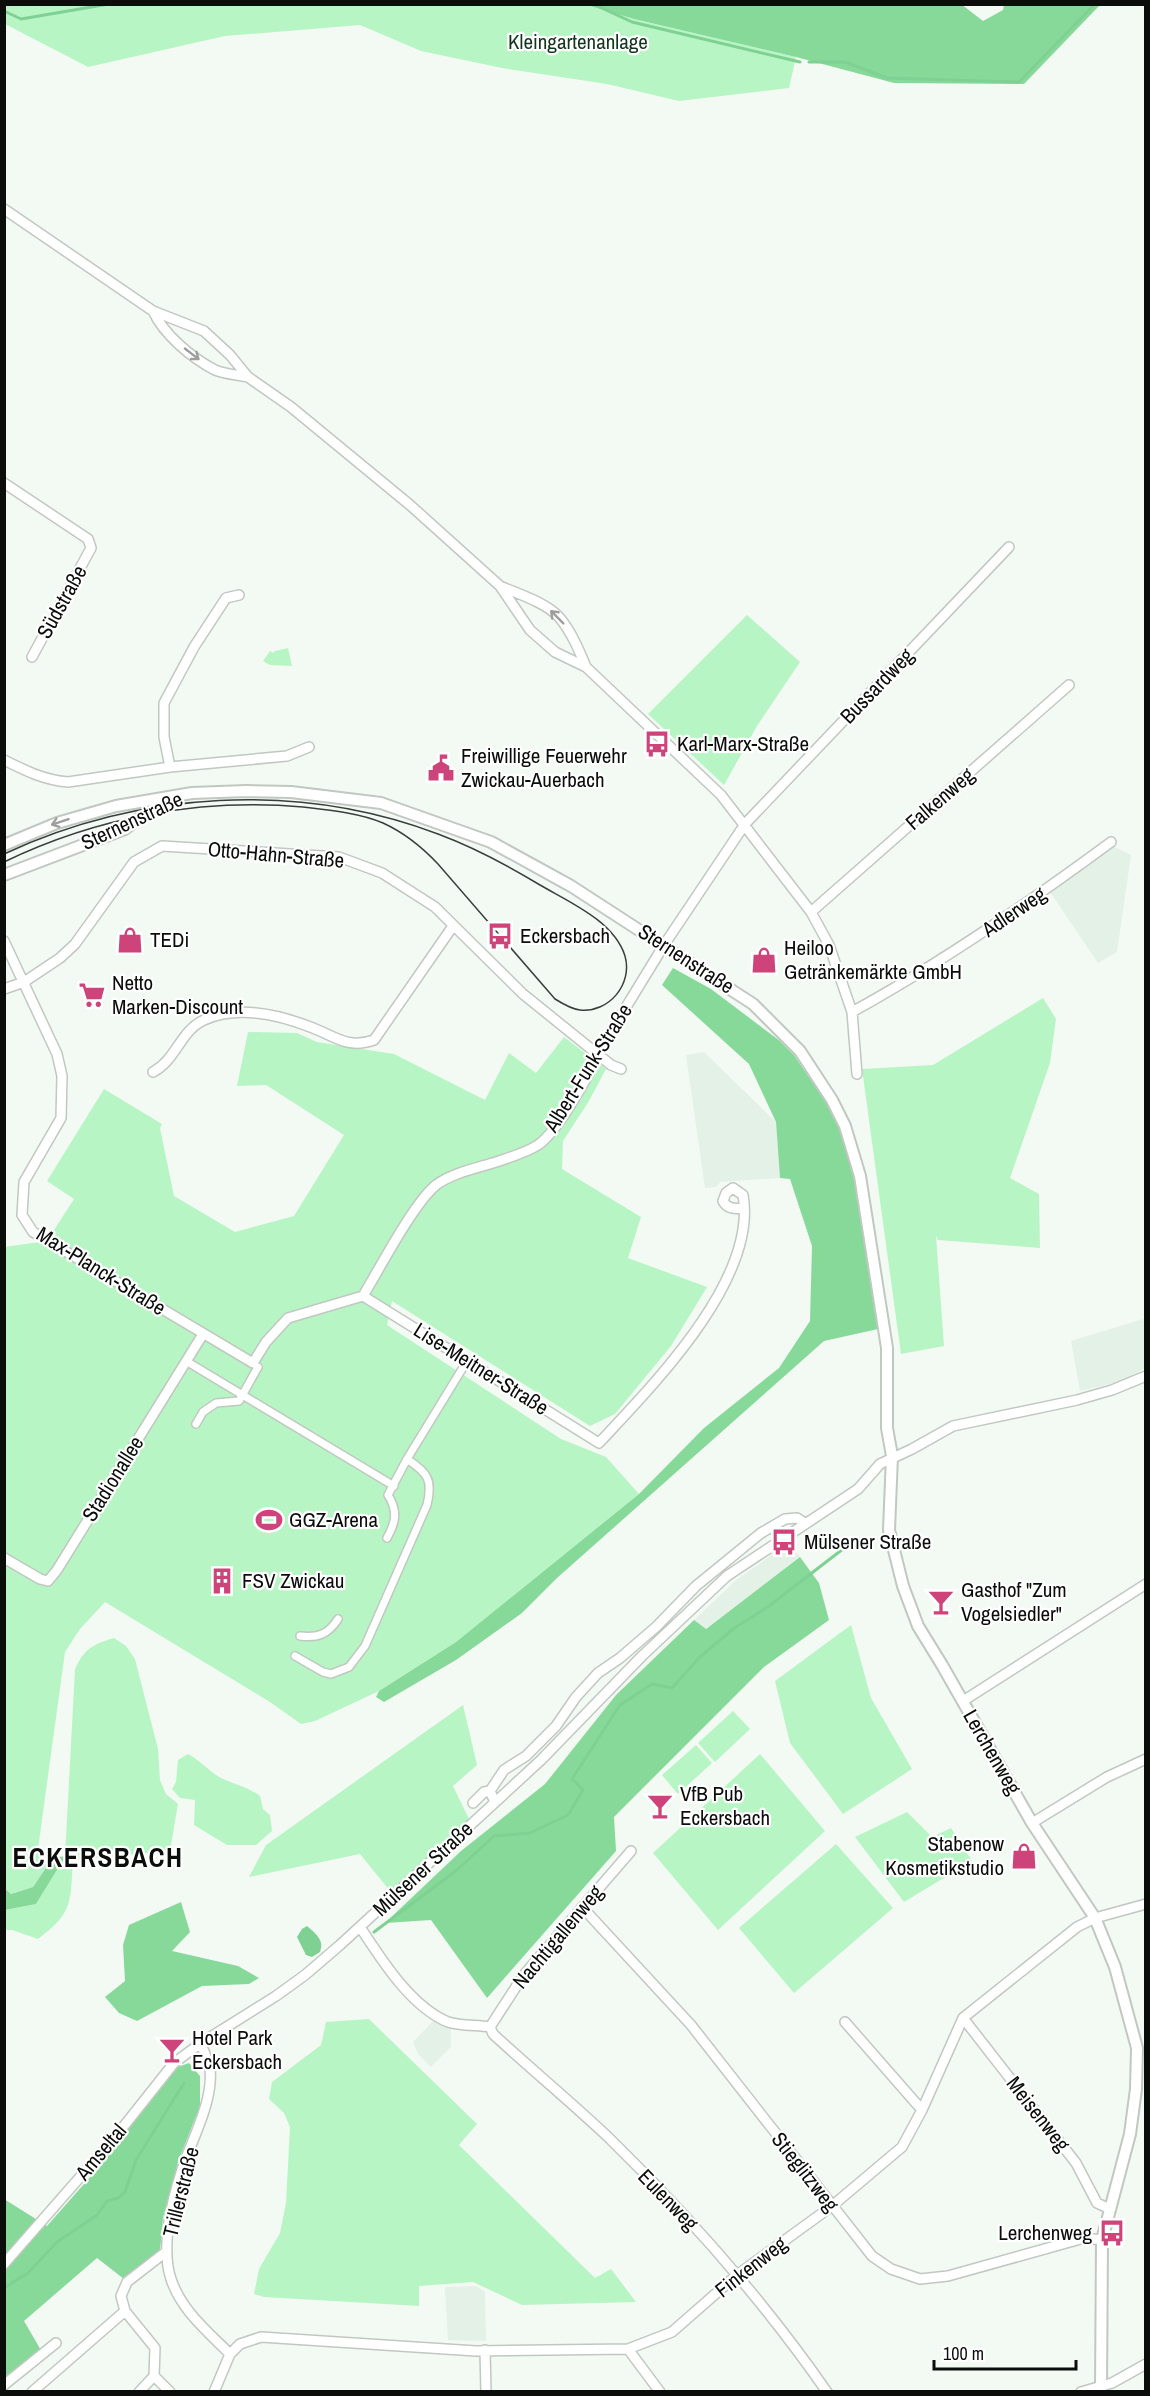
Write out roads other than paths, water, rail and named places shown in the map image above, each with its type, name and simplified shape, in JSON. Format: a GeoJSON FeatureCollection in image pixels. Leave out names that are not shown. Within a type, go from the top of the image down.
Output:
{"type":"FeatureCollection","features":[{"type":"Feature","properties":{"kind":"street"},"geometry":{"type":"LineString","coordinates":[[4,209],[153,311],[204,331],[230,355],[248,377],[291,407],[410,505],[500,586],[530,630],[555,652],[586,667],[721,795],[812,912],[829,945],[852,1012],[857,1074]]}},
{"type":"Feature","properties":{"kind":"street"},"geometry":{"type":"LineString","coordinates":[[153,311],[158,322],[191,354],[217,371],[248,377]]}},
{"type":"Feature","properties":{"kind":"street","name":"Südstraße"},"geometry":{"type":"LineString","coordinates":[[4,483],[88,539],[91,548],[32,657]]}},
{"type":"Feature","properties":{"kind":"street","name":"Bussardweg"},"geometry":{"type":"LineString","coordinates":[[745,824],[1009,547]]}},
{"type":"Feature","properties":{"kind":"street"},"geometry":{"type":"LineString","coordinates":[[500,586],[539,604],[558,616],[573,638],[586,667]]}},
{"type":"Feature","properties":{"kind":"street"},"geometry":{"type":"LineString","coordinates":[[170,767],[164,736],[164,704],[194,647],[218,609],[226,598],[239,596]]}},
{"type":"Feature","properties":{"kind":"street","name":"Falkenweg"},"geometry":{"type":"LineString","coordinates":[[812,912],[1069,686]]}},
{"type":"Feature","properties":{"kind":"street"},"geometry":{"type":"LineString","coordinates":[[4,759],[28,773],[52,781],[68,782],[170,767],[287,756],[309,747]]}},
{"type":"Feature","properties":{"kind":"street","name":"Sternenstraße"},"geometry":{"type":"LineString","coordinates":[[4,845],[57,823],[116,806],[192,793],[246,790],[291,792],[381,803],[490,842],[580,892],[753,1004],[800,1051],[832,1100],[845,1126],[860,1176],[887,1348],[887,1428],[892,1456]]}},
{"type":"Feature","properties":{"kind":"street","name":"Sternenstraße"},"geometry":{"type":"LineString","coordinates":[[4,875],[125,829],[153,810],[192,793]]}},
{"type":"Feature","properties":{"kind":"street","name":"Albert-Funk-Straße"},"geometry":{"type":"LineString","coordinates":[[363,1296],[414,1212],[436,1185],[452,1177],[522,1154],[540,1144],[553,1129],[592,1069],[598,1053],[664,945],[745,824]]}},
{"type":"Feature","properties":{"kind":"street","name":"Adlerweg"},"geometry":{"type":"LineString","coordinates":[[852,1012],[909,980],[1015,912],[1111,842]]}},
{"type":"Feature","properties":{"kind":"street","name":"Otto-Hahn-Straße"},"geometry":{"type":"LineString","coordinates":[[4,989],[24,982],[60,958],[75,944],[134,862],[162,846],[339,857],[382,873],[435,907],[523,994],[611,1065],[621,1069]]}},
{"type":"Feature","properties":{"kind":"street"},"geometry":{"type":"LineString","coordinates":[[153,1072],[165,1066],[191,1029],[203,1021],[227,1012],[290,1020],[346,1043],[361,1044],[374,1040],[453,926]]}},
{"type":"Feature","properties":{"kind":"street","name":"Max-Planck-Straße"},"geometry":{"type":"LineString","coordinates":[[4,941],[57,1054],[62,1076],[61,1118],[24,1182],[22,1215],[33,1232],[256,1365]]}},
{"type":"Feature","properties":{"kind":"street","name":"Lise-Meitner-Straße"},"geometry":{"type":"LineString","coordinates":[[363,1296],[599,1443],[657,1381],[707,1314],[729,1273],[739,1247],[744,1224],[744,1208]]}},
{"type":"Feature","properties":{"kind":"street"},"geometry":{"type":"LineString","coordinates":[[196,1424],[210,1406],[222,1401],[236,1403],[239,1401],[266,1342],[288,1318],[363,1296]]}},
{"type":"Feature","properties":{"kind":"street","name":"Stadionallee"},"geometry":{"type":"LineString","coordinates":[[4,1558],[40,1580],[48,1581],[203,1334]]}},
{"type":"Feature","properties":{"kind":"street"},"geometry":{"type":"LineString","coordinates":[[186,1361],[394,1486]]}},
{"type":"Feature","properties":{"kind":"street"},"geometry":{"type":"LineString","coordinates":[[387,1538],[395,1521],[396,1511],[388,1495],[407,1459],[467,1361]]}},
{"type":"Feature","properties":{"kind":"street","name":"Mülsener Straße"},"geometry":{"type":"LineString","coordinates":[[201,2043],[305,1976],[541,1760],[642,1656],[727,1576],[858,1490],[880,1464],[953,1426],[1077,1401],[1146,1376]]}},
{"type":"Feature","properties":{"kind":"street","name":"Lerchenweg"},"geometry":{"type":"LineString","coordinates":[[892,1456],[889,1530],[903,1586],[918,1626],[1032,1823],[1095,1918],[1114,1967],[1137,2048],[1136,2088],[1130,2134],[1102,2240],[1101,2389]]}},
{"type":"Feature","properties":{"kind":"street"},"geometry":{"type":"LineString","coordinates":[[295,1656],[331,1674],[349,1667],[365,1646],[430,1493],[430,1485],[425,1473],[407,1459]]}},
{"type":"Feature","properties":{"kind":"street"},"geometry":{"type":"LineString","coordinates":[[473,1803],[484,1792],[490,1791],[504,1770],[526,1756],[556,1726],[576,1697],[597,1673],[620,1658],[656,1628],[696,1586],[761,1533],[784,1519],[797,1518],[805,1523]]}},
{"type":"Feature","properties":{"kind":"street"},"geometry":{"type":"LineString","coordinates":[[963,1701],[1146,1584]]}},
{"type":"Feature","properties":{"kind":"street"},"geometry":{"type":"LineString","coordinates":[[300,1636],[318,1637],[334,1626],[338,1619]]}},
{"type":"Feature","properties":{"kind":"street"},"geometry":{"type":"LineString","coordinates":[[1032,1823],[1107,1777],[1146,1759]]}},
{"type":"Feature","properties":{"kind":"street"},"geometry":{"type":"LineString","coordinates":[[490,1791],[495,1802]]}},
{"type":"Feature","properties":{"kind":"street","name":"Nachtigallenweg"},"geometry":{"type":"LineString","coordinates":[[490,2027],[523,1976],[631,1851]]}},
{"type":"Feature","properties":{"kind":"street","name":"Finkenweg"},"geometry":{"type":"LineString","coordinates":[[230,2354],[240,2344],[261,2337],[485,2350],[628,2349],[672,2332],[737,2275],[832,2206],[902,2147],[922,2110],[963,2018],[1077,1927],[1095,1918],[1146,1904]]}},
{"type":"Feature","properties":{"kind":"street","name":"Stieglitzweg"},"geometry":{"type":"LineString","coordinates":[[582,1907],[691,2025],[872,2256],[891,2269],[920,2279],[948,2277],[1084,2238],[1102,2240]]}},
{"type":"Feature","properties":{"kind":"street"},"geometry":{"type":"LineString","coordinates":[[360,1927],[397,1980],[421,2004],[448,2022],[490,2027]]}},
{"type":"Feature","properties":{"kind":"street","name":"Meisenweg"},"geometry":{"type":"LineString","coordinates":[[963,2018],[1076,2163],[1097,2203],[1110,2210]]}},
{"type":"Feature","properties":{"kind":"street"},"geometry":{"type":"LineString","coordinates":[[845,2022],[922,2110]]}},
{"type":"Feature","properties":{"kind":"street","name":"Eulenweg"},"geometry":{"type":"LineString","coordinates":[[490,2027],[493,2034],[615,2145],[682,2213],[737,2275],[827,2391]]}},
{"type":"Feature","properties":{"kind":"street","name":"Trillerstraße"},"geometry":{"type":"LineString","coordinates":[[201,2043],[210,2069],[206,2108],[183,2165],[170,2218],[167,2251],[171,2279],[187,2310],[230,2354]]}},
{"type":"Feature","properties":{"kind":"street","name":"Amseltal"},"geometry":{"type":"LineString","coordinates":[[4,2264],[116,2136],[174,2063],[201,2043]]}},
{"type":"Feature","properties":{"kind":"street"},"geometry":{"type":"LineString","coordinates":[[139,2391],[154,2376],[155,2348],[125,2311],[121,2296],[127,2282],[167,2251]]}},
{"type":"Feature","properties":{"kind":"street"},"geometry":{"type":"LineString","coordinates":[[32,2391],[125,2311]]}},
{"type":"Feature","properties":{"kind":"street"},"geometry":{"type":"LineString","coordinates":[[4,2385],[56,2343]]}},
{"type":"Feature","properties":{"kind":"street"},"geometry":{"type":"LineString","coordinates":[[628,2349],[660,2391]]}},
{"type":"Feature","properties":{"kind":"street"},"geometry":{"type":"LineString","coordinates":[[485,2350],[486,2391]]}},
{"type":"Feature","properties":{"kind":"street"},"geometry":{"type":"LineString","coordinates":[[214,2391],[230,2354]]}},
{"type":"Feature","properties":{"kind":"street"},"geometry":{"type":"LineString","coordinates":[[1081,2391],[1101,2389],[1146,2364]]}},
{"type":"Feature","properties":{"kind":"street"},"geometry":{"type":"LineString","coordinates":[[154,2376],[170,2391]]}},
{"type":"Feature","properties":{"kind":"waterway"},"geometry":{"type":"LineString","coordinates":[[4,11],[21,19],[109,4]]}},
{"type":"Feature","properties":{"kind":"waterway"},"geometry":{"type":"LineString","coordinates":[[593,4],[632,22],[800,62]]}},
{"type":"Feature","properties":{"kind":"waterway"},"geometry":{"type":"LineString","coordinates":[[809,62],[845,62],[887,78],[1019,82],[1095,4]]}},
{"type":"Feature","properties":{"kind":"waterway"},"geometry":{"type":"LineString","coordinates":[[374,1932],[457,1870],[494,1836],[530,1833],[568,1815],[583,1790],[572,1779],[620,1705],[652,1684],[672,1688],[699,1658],[733,1629],[769,1606],[852,1542]]}},
{"type":"Feature","properties":{"kind":"waterway"},"geometry":{"type":"LineString","coordinates":[[4,2288],[28,2273],[57,2242],[97,2215],[107,2201],[118,2198],[125,2192],[136,2160],[184,2083]]}},
{"type":"Feature","properties":{"kind":"tram line"},"geometry":{"type":"LineString","coordinates":[[4,854],[56,833],[109,817],[164,806],[219,801],[275,800],[330,806],[385,817],[438,834],[502,864],[577,906],[601,923],[619,944],[627,966],[622,986],[609,1002],[591,1010],[580,1010],[561,1003],[555,999],[438,864],[419,846],[399,831],[383,823],[344,812],[303,807],[226,805],[150,814],[75,833],[4,862]]}},
{"type":"Feature","properties":{"kind":"place","name":"Karl-Marx-Straße"},"geometry":{"type":"Point","coordinates":[657,744]}},
{"type":"Feature","properties":{"kind":"place","name":"Freiwillige Feuerwehr Zwickau-Auerbach"},"geometry":{"type":"Point","coordinates":[441,768]}},
{"type":"Feature","properties":{"kind":"place","name":"Eckersbach"},"geometry":{"type":"Point","coordinates":[500,936]}},
{"type":"Feature","properties":{"kind":"place","name":"TEDi"},"geometry":{"type":"Point","coordinates":[130,940]}},
{"type":"Feature","properties":{"kind":"place","name":"Heiloo Getränkemärkte GmbH"},"geometry":{"type":"Point","coordinates":[764,960]}},
{"type":"Feature","properties":{"kind":"place","name":"Netto Marken-Discount"},"geometry":{"type":"Point","coordinates":[92,995]}},
{"type":"Feature","properties":{"kind":"place","name":"GGZ-Arena"},"geometry":{"type":"Point","coordinates":[269,1520]}},
{"type":"Feature","properties":{"kind":"place","name":"Mülsener Straße"},"geometry":{"type":"Point","coordinates":[784,1542]}},
{"type":"Feature","properties":{"kind":"place","name":"FSV Zwickau"},"geometry":{"type":"Point","coordinates":[222,1581]}},
{"type":"Feature","properties":{"kind":"place","name":"Gasthof \"Zum Vogelsiedler\""},"geometry":{"type":"Point","coordinates":[941,1602]}},
{"type":"Feature","properties":{"kind":"place","name":"VfB Pub Eckersbach"},"geometry":{"type":"Point","coordinates":[660,1806]}},
{"type":"Feature","properties":{"kind":"place","name":"Stabenow Kosmetikstudio"},"geometry":{"type":"Point","coordinates":[1024,1856]}},
{"type":"Feature","properties":{"kind":"place","name":"Hotel Park Eckersbach"},"geometry":{"type":"Point","coordinates":[172,2050]}},
{"type":"Feature","properties":{"kind":"place","name":"Lerchenweg"},"geometry":{"type":"Point","coordinates":[1112,2233]}},
{"type":"Feature","properties":{"kind":"district","name":"ECKERSBACH"},"geometry":{"type":"Point","coordinates":[98,1858]}},
{"type":"Feature","properties":{"kind":"park label","name":"Kleingartenanlage"},"geometry":{"type":"Point","coordinates":[578,42]}}]}
